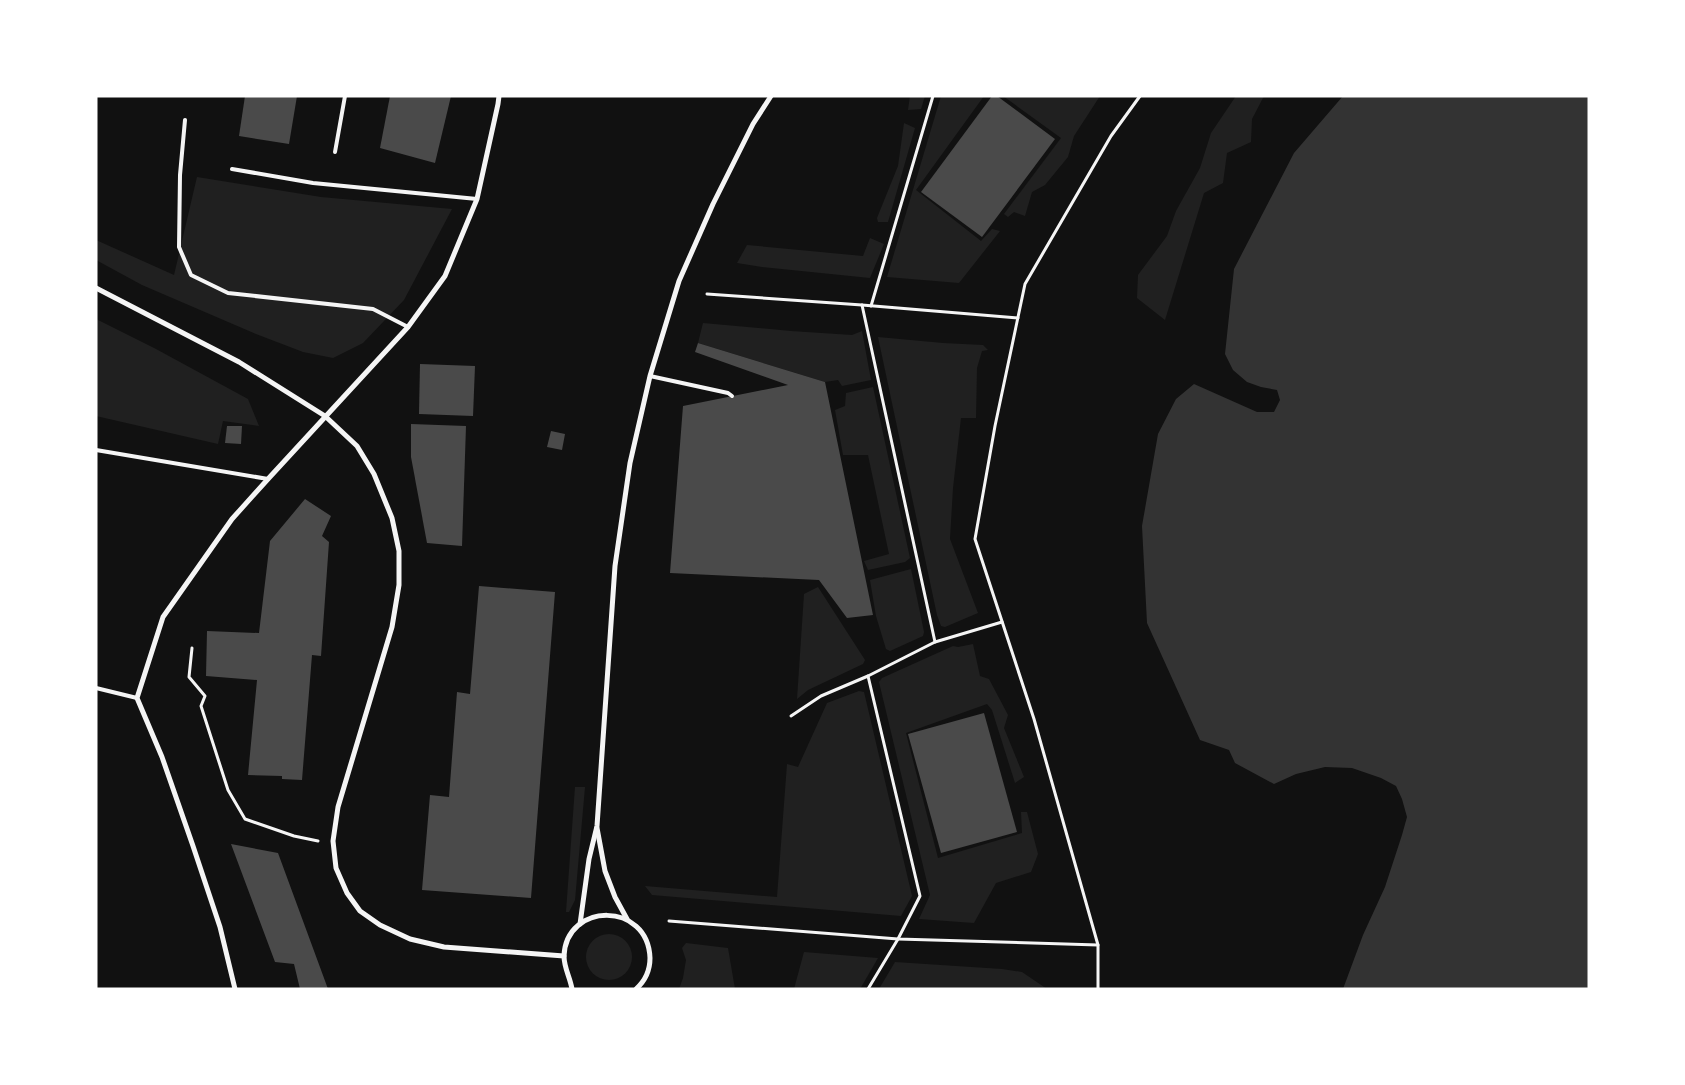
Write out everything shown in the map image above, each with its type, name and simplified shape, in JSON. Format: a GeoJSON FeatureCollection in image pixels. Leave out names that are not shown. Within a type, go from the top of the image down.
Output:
{"type":"FeatureCollection","features":[{"type":"Feature","properties":{"kind":"street"},"geometry":{"type":"LineString","coordinates":[[235,989],[220,927],[196,855],[162,757],[138,698],[163,617],[232,519],[408,327],[445,276],[477,199],[499,96]]}},
{"type":"Feature","properties":{"kind":"street"},"geometry":{"type":"LineString","coordinates":[[580,924],[589,859],[596,826],[615,566],[630,463],[650,376],[679,281],[713,204],[753,124],[771,96]]}},
{"type":"Feature","properties":{"kind":"street"},"geometry":{"type":"LineString","coordinates":[[96,288],[238,362],[325,416],[357,446],[374,474],[392,518],[399,551],[399,585],[392,627],[338,807],[332,841],[336,868],[346,893],[360,911],[380,924],[410,939],[444,947],[564,956]]}},
{"type":"Feature","properties":{"kind":"street"},"geometry":{"type":"LineString","coordinates":[[596,826],[605,871],[615,897],[627,919]]}},
{"type":"Feature","properties":{"kind":"street"},"geometry":{"type":"LineString","coordinates":[[572,989],[564,956],[571,934],[580,924],[591,918],[615,915],[627,919],[637,927],[645,937],[649,948],[650,962],[647,975],[636,989]]}},
{"type":"Feature","properties":{"kind":"street"},"geometry":{"type":"LineString","coordinates":[[571,982],[578,989]]}},
{"type":"Feature","properties":{"kind":"lane"},"geometry":{"type":"LineString","coordinates":[[335,152],[345,96]]}},
{"type":"Feature","properties":{"kind":"lane"},"geometry":{"type":"LineString","coordinates":[[185,120],[180,176],[179,247],[190,275],[228,293],[373,309],[408,327]]}},
{"type":"Feature","properties":{"kind":"lane"},"geometry":{"type":"LineString","coordinates":[[232,169],[313,183],[477,199]]}},
{"type":"Feature","properties":{"kind":"lane"},"geometry":{"type":"LineString","coordinates":[[650,376],[728,393],[732,396]]}},
{"type":"Feature","properties":{"kind":"lane"},"geometry":{"type":"LineString","coordinates":[[96,450],[268,479]]}},
{"type":"Feature","properties":{"kind":"lane"},"geometry":{"type":"LineString","coordinates":[[96,688],[138,698]]}},
{"type":"Feature","properties":{"kind":"path"},"geometry":{"type":"LineString","coordinates":[[871,306],[933,96]]}},
{"type":"Feature","properties":{"kind":"path"},"geometry":{"type":"LineString","coordinates":[[1098,989],[1098,946],[1034,719],[975,540],[995,426],[1025,284],[1111,136],[1140,96]]}},
{"type":"Feature","properties":{"kind":"path"},"geometry":{"type":"LineString","coordinates":[[707,294],[1018,318]]}},
{"type":"Feature","properties":{"kind":"path"},"geometry":{"type":"LineString","coordinates":[[862,305],[935,642]]}},
{"type":"Feature","properties":{"kind":"path"},"geometry":{"type":"LineString","coordinates":[[791,716],[821,696],[868,676],[935,642],[1002,622]]}},
{"type":"Feature","properties":{"kind":"path"},"geometry":{"type":"LineString","coordinates":[[192,648],[189,676],[204,696],[201,706],[228,790],[245,819],[294,836],[319,841]]}},
{"type":"Feature","properties":{"kind":"path"},"geometry":{"type":"LineString","coordinates":[[868,676],[920,896],[898,939],[868,989]]}},
{"type":"Feature","properties":{"kind":"path"},"geometry":{"type":"LineString","coordinates":[[669,921],[898,939],[1098,946]]}},
{"type":"Feature","properties":{"kind":"shaded area"},"geometry":{"type":"Polygon","coordinates":[[[910,96],[925,96],[921,109],[908,110],[910,96]]]}},
{"type":"Feature","properties":{"kind":"shaded area"},"geometry":{"type":"Polygon","coordinates":[[[941,96],[984,96],[916,190],[981,241],[992,229],[1000,231],[959,283],[887,277],[941,96]]]}},
{"type":"Feature","properties":{"kind":"shaded area"},"geometry":{"type":"Polygon","coordinates":[[[1003,96],[1100,96],[1074,136],[1068,157],[1045,185],[1032,192],[1025,216],[1014,212],[1008,217],[1004,214],[1061,138],[1003,96]]]}},
{"type":"Feature","properties":{"kind":"shaded area"},"geometry":{"type":"Polygon","coordinates":[[[1236,96],[1264,96],[1252,119],[1251,142],[1227,153],[1223,183],[1204,193],[1165,320],[1137,298],[1138,275],[1167,236],[1176,211],[1200,168],[1211,133],[1236,96]]]}},
{"type":"Feature","properties":{"kind":"shaded area"},"geometry":{"type":"Polygon","coordinates":[[[1343,96],[1589,96],[1589,989],[1343,989],[1363,935],[1385,887],[1407,817],[1396,786],[1381,778],[1352,768],[1325,767],[1296,774],[1274,784],[1235,763],[1229,750],[1200,740],[1147,623],[1142,526],[1158,434],[1176,399],[1194,384],[1257,412],[1274,412],[1280,400],[1277,390],[1247,382],[1233,370],[1225,354],[1234,269],[1294,153],[1343,96]]]}},
{"type":"Feature","properties":{"kind":"shaded area"},"geometry":{"type":"Polygon","coordinates":[[[904,123],[915,128],[888,222],[878,222],[877,218],[898,166],[904,123]]]}},
{"type":"Feature","properties":{"kind":"shaded area"},"geometry":{"type":"Polygon","coordinates":[[[197,177],[321,197],[452,209],[404,300],[363,343],[333,358],[303,352],[256,334],[142,285],[96,260],[96,240],[174,275],[197,177]]]}},
{"type":"Feature","properties":{"kind":"shaded area"},"geometry":{"type":"Polygon","coordinates":[[[870,238],[884,244],[870,278],[737,263],[747,245],[863,256],[870,238]]]}},
{"type":"Feature","properties":{"kind":"shaded area"},"geometry":{"type":"Polygon","coordinates":[[[96,319],[248,399],[259,426],[223,421],[218,444],[96,416],[96,319]]]}},
{"type":"Feature","properties":{"kind":"shaded area"},"geometry":{"type":"Polygon","coordinates":[[[703,323],[852,335],[862,331],[871,380],[842,386],[838,380],[825,382],[698,343],[703,323]]]}},
{"type":"Feature","properties":{"kind":"shaded area"},"geometry":{"type":"Polygon","coordinates":[[[878,337],[983,345],[988,350],[982,351],[977,368],[976,418],[961,418],[953,488],[950,539],[978,613],[945,627],[941,626],[937,615],[878,337]]]}},
{"type":"Feature","properties":{"kind":"shaded area"},"geometry":{"type":"Polygon","coordinates":[[[873,387],[910,558],[905,562],[868,570],[864,561],[889,554],[868,455],[843,455],[835,410],[845,406],[846,393],[873,387]]]}},
{"type":"Feature","properties":{"kind":"shaded area"},"geometry":{"type":"Polygon","coordinates":[[[911,569],[924,632],[923,636],[890,651],[886,649],[876,616],[870,580],[911,569]]]}},
{"type":"Feature","properties":{"kind":"shaded area"},"geometry":{"type":"Polygon","coordinates":[[[818,587],[865,660],[863,664],[808,690],[797,699],[804,594],[818,587]]]}},
{"type":"Feature","properties":{"kind":"shaded area"},"geometry":{"type":"Polygon","coordinates":[[[973,644],[980,676],[989,679],[1008,715],[1004,728],[1024,777],[1015,783],[992,710],[987,704],[906,733],[938,858],[1022,833],[1021,812],[1027,812],[1038,854],[1031,872],[996,883],[974,923],[919,919],[930,895],[879,682],[882,678],[953,646],[973,644]]]}},
{"type":"Feature","properties":{"kind":"shaded area"},"geometry":{"type":"Polygon","coordinates":[[[859,691],[864,692],[912,896],[901,916],[652,895],[645,886],[777,897],[787,764],[798,767],[827,703],[859,691]]]}},
{"type":"Feature","properties":{"kind":"shaded area"},"geometry":{"type":"Polygon","coordinates":[[[575,787],[585,787],[575,900],[569,912],[566,912],[575,787]]]}},
{"type":"Feature","properties":{"kind":"shaded area"},"geometry":{"type":"Polygon","coordinates":[[[605,934],[613,934],[622,938],[628,944],[632,957],[628,970],[622,976],[613,980],[605,980],[596,976],[590,970],[586,961],[586,953],[590,944],[596,938],[605,934]]]}},
{"type":"Feature","properties":{"kind":"shaded area"},"geometry":{"type":"Polygon","coordinates":[[[686,943],[728,948],[735,989],[679,989],[686,960],[682,948],[686,943]]]}},
{"type":"Feature","properties":{"kind":"shaded area"},"geometry":{"type":"Polygon","coordinates":[[[804,952],[878,958],[860,989],[794,989],[804,952]]]}},
{"type":"Feature","properties":{"kind":"shaded area"},"geometry":{"type":"Polygon","coordinates":[[[895,962],[1022,972],[1047,989],[879,989],[895,962]]]}},
{"type":"Feature","properties":{"kind":"building"},"geometry":{"type":"Polygon","coordinates":[[[245,96],[297,96],[289,144],[239,136],[245,96]]]}},
{"type":"Feature","properties":{"kind":"building"},"geometry":{"type":"Polygon","coordinates":[[[390,96],[451,96],[435,163],[380,148],[390,96]]]}},
{"type":"Feature","properties":{"kind":"building"},"geometry":{"type":"Polygon","coordinates":[[[992,96],[997,96],[1055,139],[982,237],[921,192],[992,96]]]}},
{"type":"Feature","properties":{"kind":"building"},"geometry":{"type":"Polygon","coordinates":[[[698,343],[825,382],[873,615],[847,618],[819,580],[670,573],[683,406],[788,385],[695,352],[698,343]]]}},
{"type":"Feature","properties":{"kind":"building"},"geometry":{"type":"Polygon","coordinates":[[[420,364],[475,366],[473,416],[419,414],[420,364]]]}},
{"type":"Feature","properties":{"kind":"building"},"geometry":{"type":"Polygon","coordinates":[[[411,424],[466,426],[462,546],[427,543],[411,457],[411,424]]]}},
{"type":"Feature","properties":{"kind":"building"},"geometry":{"type":"Polygon","coordinates":[[[227,426],[242,426],[241,444],[225,443],[227,426]]]}},
{"type":"Feature","properties":{"kind":"building"},"geometry":{"type":"Polygon","coordinates":[[[551,431],[565,434],[562,450],[547,447],[551,431]]]}},
{"type":"Feature","properties":{"kind":"building"},"geometry":{"type":"Polygon","coordinates":[[[305,499],[331,516],[322,536],[329,542],[321,656],[312,655],[302,780],[282,779],[282,776],[248,775],[257,680],[206,676],[207,631],[259,633],[270,541],[305,499]]]}},
{"type":"Feature","properties":{"kind":"building"},"geometry":{"type":"Polygon","coordinates":[[[479,586],[555,592],[531,898],[422,890],[430,795],[449,797],[457,692],[470,694],[479,586]]]}},
{"type":"Feature","properties":{"kind":"building"},"geometry":{"type":"Polygon","coordinates":[[[984,713],[1017,832],[941,853],[908,734],[984,713]]]}},
{"type":"Feature","properties":{"kind":"building"},"geometry":{"type":"Polygon","coordinates":[[[231,844],[278,853],[328,989],[300,989],[294,964],[275,962],[231,844]]]}}]}
